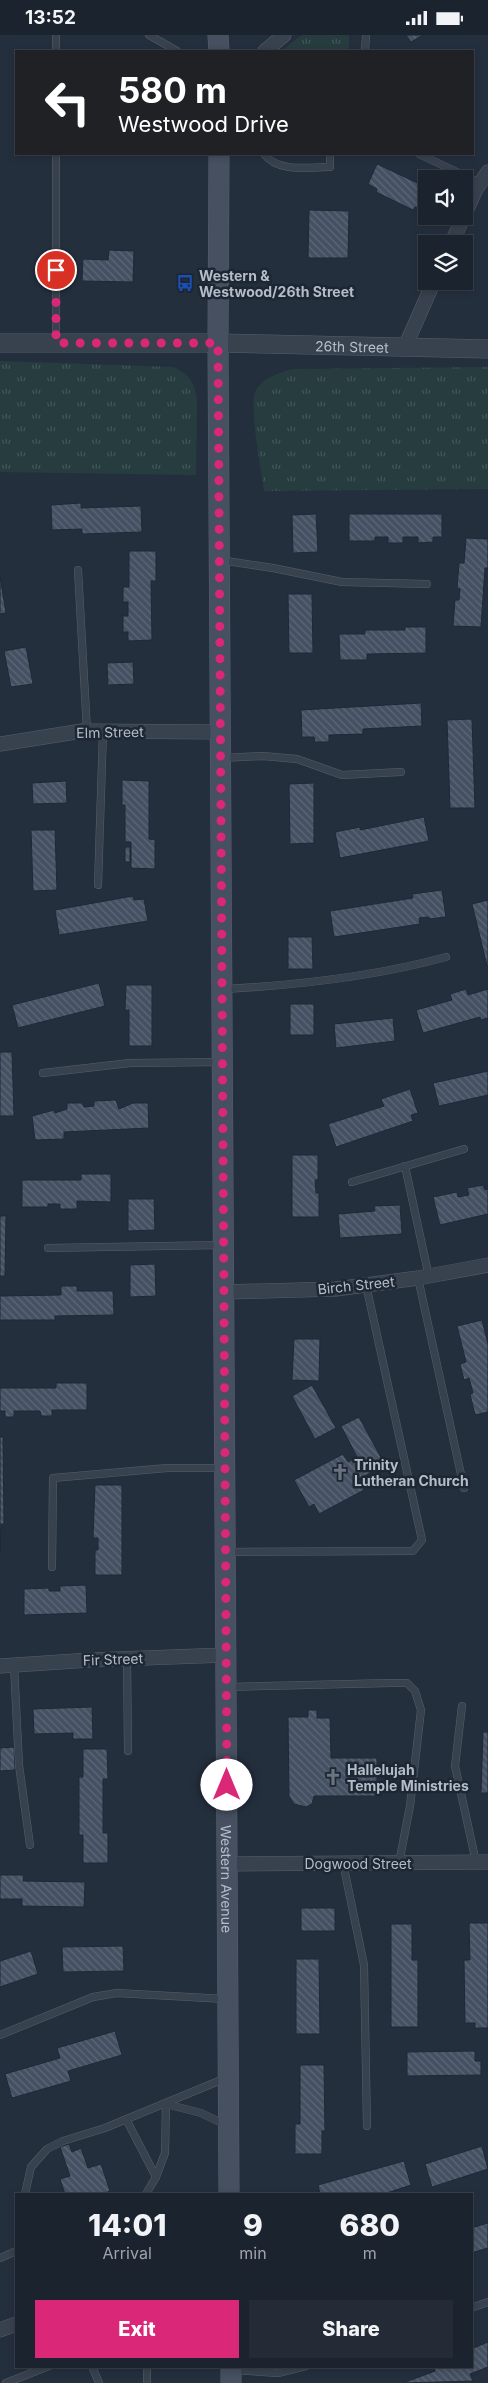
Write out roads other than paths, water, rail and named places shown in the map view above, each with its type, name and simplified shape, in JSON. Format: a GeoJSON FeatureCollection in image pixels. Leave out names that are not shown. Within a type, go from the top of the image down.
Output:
{"type":"FeatureCollection","features":[{"type":"Feature","properties":{"kind":"main road"},"geometry":{"type":"LineString","coordinates":[[218,35],[219,50]]}},
{"type":"Feature","properties":{"kind":"main road","name":"Western Avenue"},"geometry":{"type":"LineString","coordinates":[[219,155],[218,343],[229,2193]]}},
{"type":"Feature","properties":{"kind":"street"},"geometry":{"type":"LineString","coordinates":[[266,50],[284,35]]}},
{"type":"Feature","properties":{"kind":"street"},"geometry":{"type":"LineString","coordinates":[[473,198],[484,177]]}},
{"type":"Feature","properties":{"kind":"street"},"geometry":{"type":"LineString","coordinates":[[405,347],[430,290]]}},
{"type":"Feature","properties":{"kind":"street","name":"26th Street"},"geometry":{"type":"LineString","coordinates":[[0,343],[218,343],[488,349]]}},
{"type":"Feature","properties":{"kind":"street","name":"Elm Street"},"geometry":{"type":"LineString","coordinates":[[0,742],[87,731],[220,732]]}},
{"type":"Feature","properties":{"kind":"street","name":"Birch Street"},"geometry":{"type":"LineString","coordinates":[[223,1292],[336,1289],[424,1277],[488,1265]]}},
{"type":"Feature","properties":{"kind":"street","name":"Fir Street"},"geometry":{"type":"LineString","coordinates":[[0,1666],[226,1655]]}},
{"type":"Feature","properties":{"kind":"street","name":"Dogwood Street"},"geometry":{"type":"LineString","coordinates":[[227,1864],[482,1862]]}},
{"type":"Feature","properties":{"kind":"street"},"geometry":{"type":"LineString","coordinates":[[0,2330],[15,2324]]}},
{"type":"Feature","properties":{"kind":"lane"},"geometry":{"type":"LineString","coordinates":[[56,35],[56,50]]}},
{"type":"Feature","properties":{"kind":"lane"},"geometry":{"type":"LineString","coordinates":[[149,35],[175,50]]}},
{"type":"Feature","properties":{"kind":"lane"},"geometry":{"type":"LineString","coordinates":[[364,50],[366,35]]}},
{"type":"Feature","properties":{"kind":"lane"},"geometry":{"type":"LineString","coordinates":[[56,155],[56,343]]}},
{"type":"Feature","properties":{"kind":"lane"},"geometry":{"type":"LineString","coordinates":[[265,155],[278,165],[289,167],[330,167],[330,155]]}},
{"type":"Feature","properties":{"kind":"lane"},"geometry":{"type":"LineString","coordinates":[[422,155],[484,177]]}},
{"type":"Feature","properties":{"kind":"lane"},"geometry":{"type":"LineString","coordinates":[[220,559],[273,567],[342,582],[427,584]]}},
{"type":"Feature","properties":{"kind":"lane"},"geometry":{"type":"LineString","coordinates":[[78,570],[87,731]]}},
{"type":"Feature","properties":{"kind":"lane"},"geometry":{"type":"LineString","coordinates":[[98,885],[103,731]]}},
{"type":"Feature","properties":{"kind":"lane"},"geometry":{"type":"LineString","coordinates":[[221,758],[262,756],[297,759],[342,775],[401,772]]}},
{"type":"Feature","properties":{"kind":"lane"},"geometry":{"type":"LineString","coordinates":[[222,989],[282,986],[340,979],[403,969],[446,957]]}},
{"type":"Feature","properties":{"kind":"lane"},"geometry":{"type":"LineString","coordinates":[[43,1073],[130,1063],[222,1062]]}},
{"type":"Feature","properties":{"kind":"lane"},"geometry":{"type":"LineString","coordinates":[[352,1182],[464,1149]]}},
{"type":"Feature","properties":{"kind":"lane"},"geometry":{"type":"LineString","coordinates":[[405,1166],[464,1488]]}},
{"type":"Feature","properties":{"kind":"lane"},"geometry":{"type":"LineString","coordinates":[[48,1248],[223,1245]]}},
{"type":"Feature","properties":{"kind":"lane"},"geometry":{"type":"LineString","coordinates":[[225,1552],[413,1551],[422,1540],[366,1285]]}},
{"type":"Feature","properties":{"kind":"lane"},"geometry":{"type":"LineString","coordinates":[[52,1567],[53,1478],[167,1468],[224,1468]]}},
{"type":"Feature","properties":{"kind":"lane"},"geometry":{"type":"LineString","coordinates":[[127,1659],[128,1751]]}},
{"type":"Feature","properties":{"kind":"lane"},"geometry":{"type":"LineString","coordinates":[[14,1665],[19,1765],[30,1845]]}},
{"type":"Feature","properties":{"kind":"lane"},"geometry":{"type":"LineString","coordinates":[[226,1687],[407,1683],[415,1691],[421,1710],[410,1806],[399,1863]]}},
{"type":"Feature","properties":{"kind":"lane"},"geometry":{"type":"LineString","coordinates":[[462,1706],[455,1766],[482,1862]]}},
{"type":"Feature","properties":{"kind":"lane"},"geometry":{"type":"LineString","coordinates":[[343,1863],[364,1965],[366,2125]]}},
{"type":"Feature","properties":{"kind":"lane"},"geometry":{"type":"LineString","coordinates":[[0,2035],[93,1997],[117,1993],[228,1999]]}},
{"type":"Feature","properties":{"kind":"lane"},"geometry":{"type":"LineString","coordinates":[[25,2193],[31,2167],[47,2149],[166,2104],[228,2077]]}},
{"type":"Feature","properties":{"kind":"lane"},"geometry":{"type":"LineString","coordinates":[[166,2104],[201,2113],[229,2126]]}},
{"type":"Feature","properties":{"kind":"lane"},"geometry":{"type":"LineString","coordinates":[[147,2193],[156,2177],[165,2153],[166,2104]]}},
{"type":"Feature","properties":{"kind":"lane"},"geometry":{"type":"LineString","coordinates":[[126,2119],[156,2177]]}},
{"type":"Feature","properties":{"kind":"lane"},"geometry":{"type":"LineString","coordinates":[[0,2258],[14,2252]]}},
{"type":"Feature","properties":{"kind":"lane"},"geometry":{"type":"LineString","coordinates":[[473,2307],[488,2301]]}},
{"type":"Feature","properties":{"kind":"lane"},"geometry":{"type":"LineString","coordinates":[[6,2383],[44,2368]]}},
{"type":"Feature","properties":{"kind":"lane"},"geometry":{"type":"LineString","coordinates":[[93,2368],[98,2383]]}},
{"type":"Feature","properties":{"kind":"lane"},"geometry":{"type":"LineString","coordinates":[[147,2368],[147,2383]]}},
{"type":"Feature","properties":{"kind":"lane"},"geometry":{"type":"LineString","coordinates":[[231,2373],[278,2373],[298,2368]]}},
{"type":"Feature","properties":{"kind":"place","name":"Western & Westwood/26th Street"},"geometry":{"type":"Point","coordinates":[185,283]}},
{"type":"Feature","properties":{"kind":"place","name":"Trinity Lutheran Church"},"geometry":{"type":"Point","coordinates":[340,1472]}},
{"type":"Feature","properties":{"kind":"place","name":"Hallelujah Temple Ministries"},"geometry":{"type":"Point","coordinates":[333,1777]}}]}
